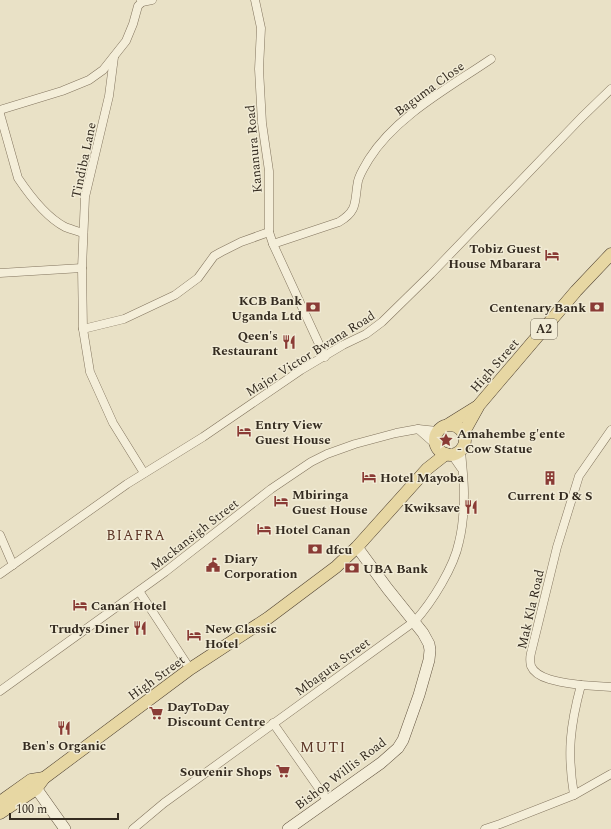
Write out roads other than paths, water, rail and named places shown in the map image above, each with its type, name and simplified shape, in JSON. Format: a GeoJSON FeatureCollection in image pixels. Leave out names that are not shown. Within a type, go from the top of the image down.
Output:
{"type":"FeatureCollection","features":[{"type":"Feature","properties":{"kind":"main road","name":"High Street"},"geometry":{"type":"LineString","coordinates":[[464,432],[479,405],[576,291],[611,254]]}},
{"type":"Feature","properties":{"kind":"main road","name":"High Street"},"geometry":{"type":"LineString","coordinates":[[449,424],[479,405]]}},
{"type":"Feature","properties":{"kind":"main road","name":"A2"},"geometry":{"type":"LineString","coordinates":[[437,431],[449,424]]}},
{"type":"Feature","properties":{"kind":"main road"},"geometry":{"type":"LineString","coordinates":[[449,424],[455,425],[464,432]]}},
{"type":"Feature","properties":{"kind":"main road"},"geometry":{"type":"LineString","coordinates":[[437,431],[435,437],[436,445],[440,451],[453,453]]}},
{"type":"Feature","properties":{"kind":"main road","name":"A2"},"geometry":{"type":"LineString","coordinates":[[453,453],[466,442],[464,432]]}},
{"type":"Feature","properties":{"kind":"main road","name":"High Street"},"geometry":{"type":"LineString","coordinates":[[427,470],[436,445]]}},
{"type":"Feature","properties":{"kind":"main road","name":"High Street"},"geometry":{"type":"LineString","coordinates":[[0,812],[190,669],[268,618],[336,567],[357,547],[427,470],[453,453]]}},
{"type":"Feature","properties":{"kind":"main road","name":"Bishop Willis Road"},"geometry":{"type":"LineString","coordinates":[[288,829],[381,763],[398,748],[403,740],[428,666],[430,650],[426,638],[415,621],[387,588],[357,547]]}},
{"type":"Feature","properties":{"kind":"main road","name":"High Street"},"geometry":{"type":"LineString","coordinates":[[0,802],[34,785]]}},
{"type":"Feature","properties":{"kind":"main road"},"geometry":{"type":"LineString","coordinates":[[34,785],[65,829]]}},
{"type":"Feature","properties":{"kind":"street"},"geometry":{"type":"LineString","coordinates":[[0,110],[62,92],[89,80],[103,70],[126,40],[141,1],[152,0]]}},
{"type":"Feature","properties":{"kind":"street","name":"Kananura Road"},"geometry":{"type":"LineString","coordinates":[[255,0],[261,28],[259,69],[262,123],[269,172],[269,232],[273,244],[325,357]]}},
{"type":"Feature","properties":{"kind":"street","name":"Tindiba Lane"},"geometry":{"type":"LineString","coordinates":[[114,57],[109,96],[85,197],[82,268],[83,329],[90,372],[113,423],[144,473]]}},
{"type":"Feature","properties":{"kind":"street","name":"Baguma Close"},"geometry":{"type":"LineString","coordinates":[[273,244],[339,222],[348,216],[355,207],[358,180],[363,168],[373,153],[393,130],[414,111],[491,59]]}},
{"type":"Feature","properties":{"kind":"street","name":"Major Victor Bwana Road"},"geometry":{"type":"LineString","coordinates":[[0,574],[144,473],[203,437],[301,370],[343,345],[366,334],[382,322],[431,274],[572,127],[611,89]]}},
{"type":"Feature","properties":{"kind":"street"},"geometry":{"type":"LineString","coordinates":[[0,114],[18,178],[24,187],[54,219],[65,227],[83,233]]}},
{"type":"Feature","properties":{"kind":"street"},"geometry":{"type":"LineString","coordinates":[[83,329],[124,319],[175,295],[198,278],[214,256],[241,242],[269,232]]}},
{"type":"Feature","properties":{"kind":"street"},"geometry":{"type":"LineString","coordinates":[[0,273],[82,268]]}},
{"type":"Feature","properties":{"kind":"street"},"geometry":{"type":"LineString","coordinates":[[418,429],[436,445]]}},
{"type":"Feature","properties":{"kind":"street","name":"Mackansigh Street"},"geometry":{"type":"LineString","coordinates":[[0,691],[139,590],[271,489],[311,462],[355,444],[396,433],[418,429],[437,431]]}},
{"type":"Feature","properties":{"kind":"street","name":"Mak Kla Road"},"geometry":{"type":"LineString","coordinates":[[611,430],[579,476],[557,547],[531,653],[531,667],[536,672],[547,678],[581,685],[611,687]]}},
{"type":"Feature","properties":{"kind":"street","name":"Mbaguta Street"},"geometry":{"type":"LineString","coordinates":[[133,829],[164,803],[415,621],[422,613],[435,594],[455,556],[459,541],[463,518],[464,492],[462,469],[453,453]]}},
{"type":"Feature","properties":{"kind":"street"},"geometry":{"type":"LineString","coordinates":[[0,535],[13,565]]}},
{"type":"Feature","properties":{"kind":"street"},"geometry":{"type":"LineString","coordinates":[[139,590],[190,669]]}},
{"type":"Feature","properties":{"kind":"street"},"geometry":{"type":"LineString","coordinates":[[574,795],[570,772],[570,743],[574,714],[581,685]]}},
{"type":"Feature","properties":{"kind":"street"},"geometry":{"type":"LineString","coordinates":[[273,723],[327,800]]}},
{"type":"Feature","properties":{"kind":"street"},"geometry":{"type":"LineString","coordinates":[[485,829],[574,795],[611,774]]}},
{"type":"Feature","properties":{"kind":"place","name":"Tobiz Guest House Mbarara"},"geometry":{"type":"Point","coordinates":[552,255]}},
{"type":"Feature","properties":{"kind":"place","name":"KCB Bank Uganda Ltd"},"geometry":{"type":"Point","coordinates":[313,307]}},
{"type":"Feature","properties":{"kind":"place","name":"Centenary Bank"},"geometry":{"type":"Point","coordinates":[597,307]}},
{"type":"Feature","properties":{"kind":"place","name":"Qeen's Restaurant"},"geometry":{"type":"Point","coordinates":[289,342]}},
{"type":"Feature","properties":{"kind":"place","name":"Entry View Guest House"},"geometry":{"type":"Point","coordinates":[244,431]}},
{"type":"Feature","properties":{"kind":"place","name":"Amahembe g'ente - Cow Statue"},"geometry":{"type":"Point","coordinates":[446,440]}},
{"type":"Feature","properties":{"kind":"place","name":"Hotel Mayoba"},"geometry":{"type":"Point","coordinates":[369,477]}},
{"type":"Feature","properties":{"kind":"place","name":"Current D & S"},"geometry":{"type":"Point","coordinates":[550,478]}},
{"type":"Feature","properties":{"kind":"place","name":"Mbiringa Guest House"},"geometry":{"type":"Point","coordinates":[281,501]}},
{"type":"Feature","properties":{"kind":"place","name":"Kwiksave"},"geometry":{"type":"Point","coordinates":[471,507]}},
{"type":"Feature","properties":{"kind":"place","name":"Hotel Canan"},"geometry":{"type":"Point","coordinates":[264,529]}},
{"type":"Feature","properties":{"kind":"place","name":"dfcu"},"geometry":{"type":"Point","coordinates":[315,549]}},
{"type":"Feature","properties":{"kind":"place","name":"Diary Corporation"},"geometry":{"type":"Point","coordinates":[213,565]}},
{"type":"Feature","properties":{"kind":"place","name":"UBA Bank"},"geometry":{"type":"Point","coordinates":[352,568]}},
{"type":"Feature","properties":{"kind":"place","name":"Canan Hotel"},"geometry":{"type":"Point","coordinates":[80,605]}},
{"type":"Feature","properties":{"kind":"place","name":"Trudys Diner"},"geometry":{"type":"Point","coordinates":[140,628]}},
{"type":"Feature","properties":{"kind":"place","name":"New Classic Hotel"},"geometry":{"type":"Point","coordinates":[194,635]}},
{"type":"Feature","properties":{"kind":"place","name":"DayToDay Discount Centre"},"geometry":{"type":"Point","coordinates":[156,713]}},
{"type":"Feature","properties":{"kind":"place","name":"Ben's Organic"},"geometry":{"type":"Point","coordinates":[64,728]}},
{"type":"Feature","properties":{"kind":"place","name":"Souvenir Shops"},"geometry":{"type":"Point","coordinates":[283,771]}},
{"type":"Feature","properties":{"kind":"district","name":"BIAFRA"},"geometry":{"type":"Point","coordinates":[136,535]}},
{"type":"Feature","properties":{"kind":"district","name":"MUTI"},"geometry":{"type":"Point","coordinates":[323,747]}}]}
